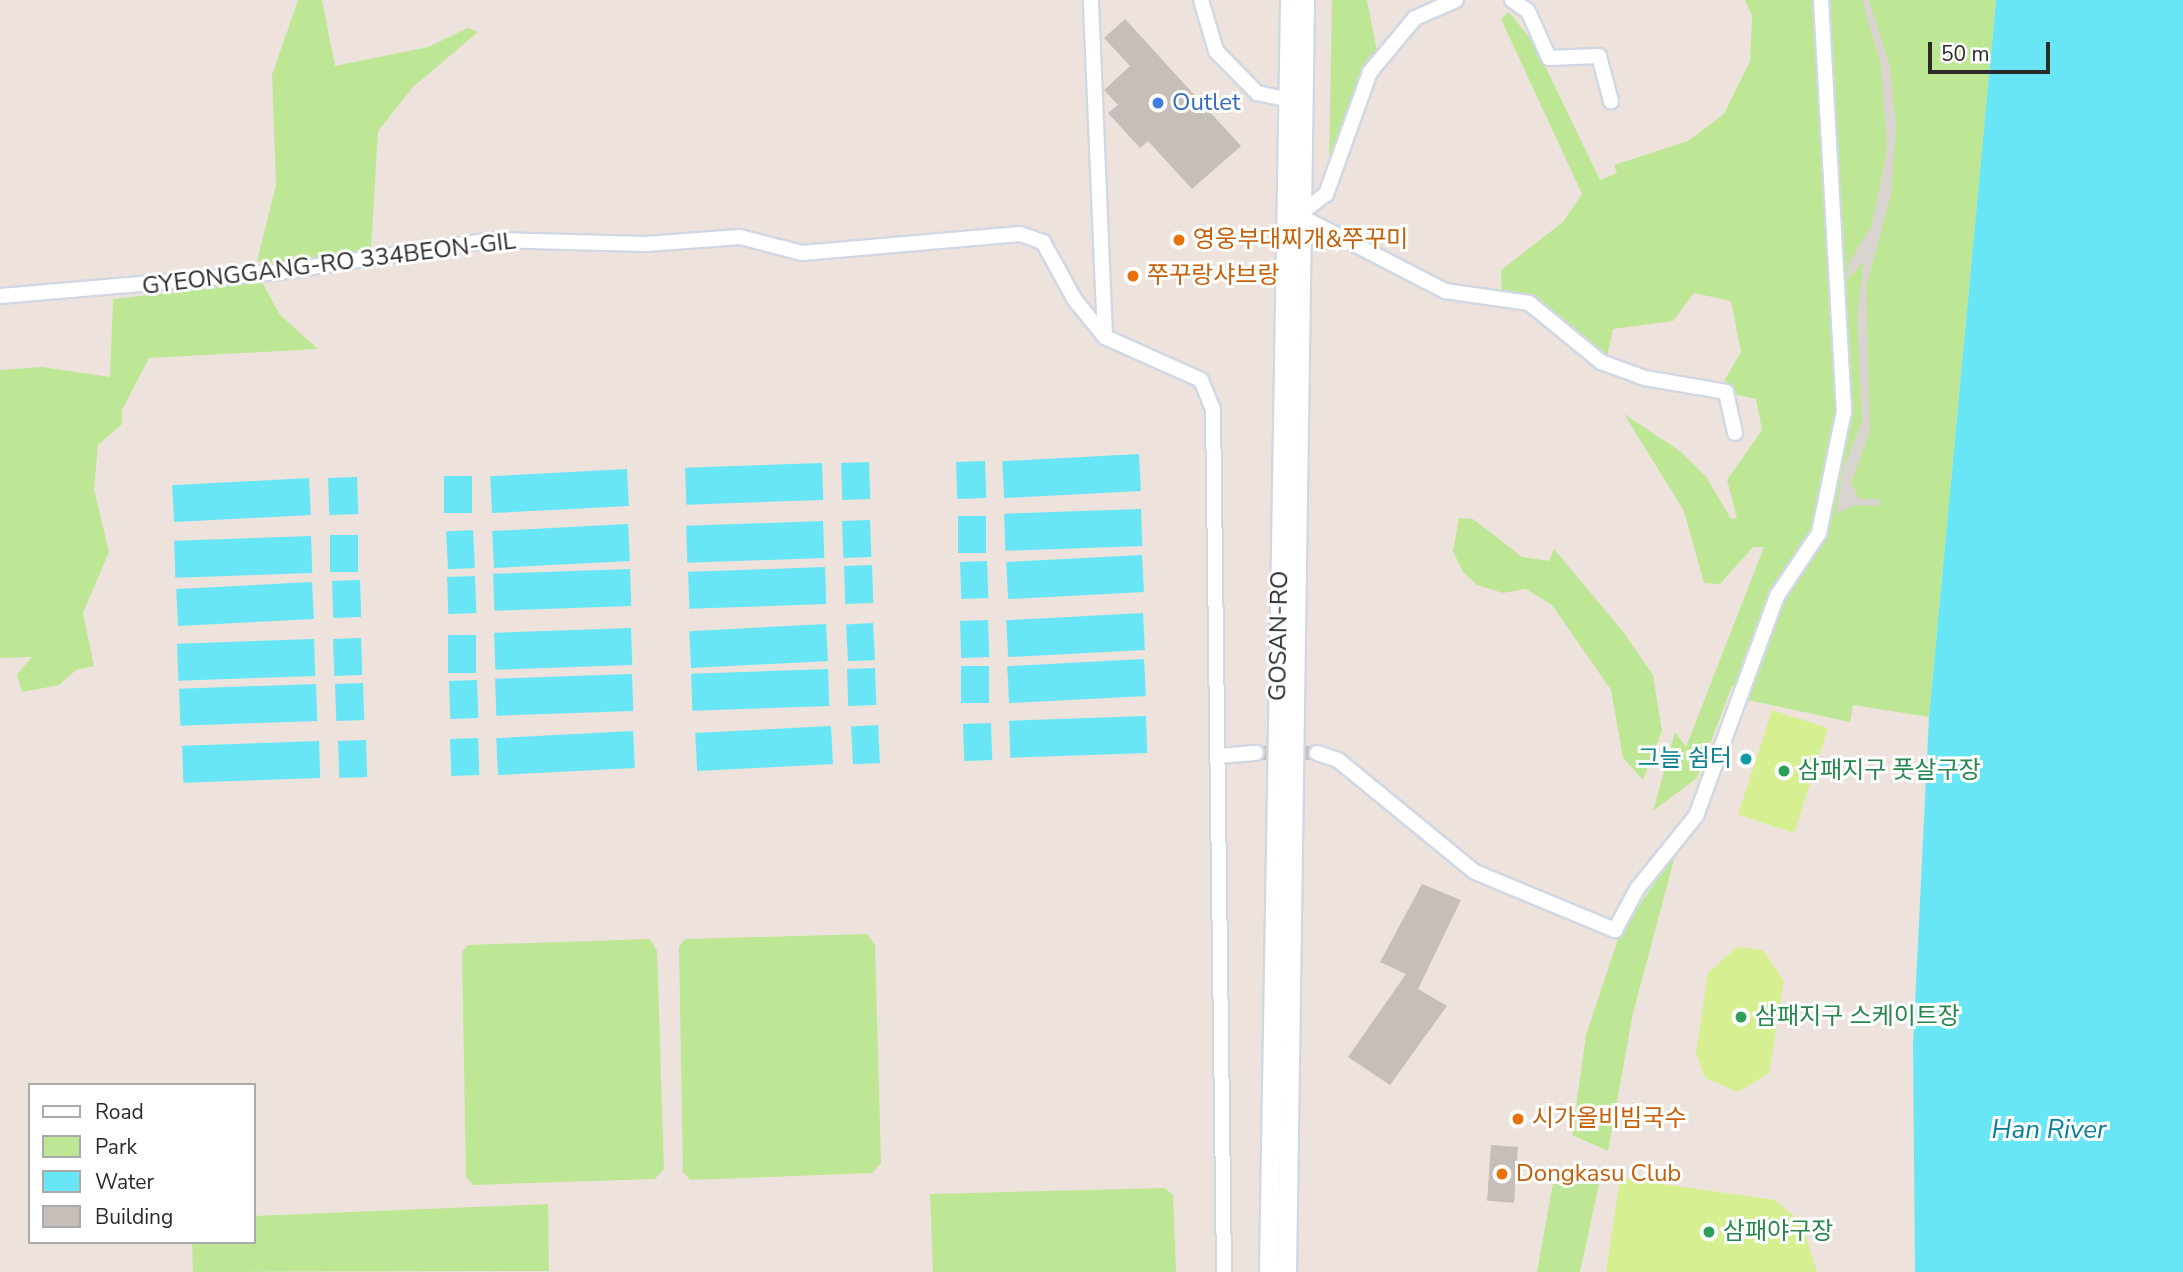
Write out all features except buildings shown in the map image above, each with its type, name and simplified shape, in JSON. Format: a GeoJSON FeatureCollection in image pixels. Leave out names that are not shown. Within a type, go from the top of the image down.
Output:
{"type":"FeatureCollection","features":[{"type":"Feature","properties":{"kind":"street"},"geometry":{"type":"LineString","coordinates":[[1091,0],[1105,337],[1201,380],[1213,409],[1224,1272]]}},
{"type":"Feature","properties":{"kind":"street"},"geometry":{"type":"LineString","coordinates":[[1201,0],[1216,51],[1257,93],[1286,99]]}},
{"type":"Feature","properties":{"kind":"street","name":"GOSAN-RO"},"geometry":{"type":"LineString","coordinates":[[1269,1272],[1286,99],[1290,0]]}},
{"type":"Feature","properties":{"kind":"street","name":"GOSAN-RO"},"geometry":{"type":"LineString","coordinates":[[1287,1272],[1298,215],[1305,0]]}},
{"type":"Feature","properties":{"kind":"street"},"geometry":{"type":"LineString","coordinates":[[1456,0],[1415,18],[1370,72],[1326,194],[1298,215],[1445,291],[1529,303],[1601,362],[1645,379],[1726,392],[1735,433]]}},
{"type":"Feature","properties":{"kind":"street"},"geometry":{"type":"LineString","coordinates":[[1512,0],[1528,10],[1549,58],[1599,56],[1611,101]]}},
{"type":"Feature","properties":{"kind":"street"},"geometry":{"type":"LineString","coordinates":[[1317,753],[1338,760],[1475,872],[1615,930],[1637,889],[1696,816],[1771,609],[1819,533],[1844,411],[1821,0]]}},
{"type":"Feature","properties":{"kind":"street","name":"GYEONGGANG-RO 334BEON-GIL"},"geometry":{"type":"LineString","coordinates":[[0,296],[278,272],[493,240],[646,244],[740,237],[802,253],[1020,234],[1043,242],[1075,300],[1105,337]]}},
{"type":"Feature","properties":{"kind":"street"},"geometry":{"type":"LineString","coordinates":[[1219,756],[1256,753]]}},
{"type":"Feature","properties":{"kind":"green space"},"geometry":{"type":"Polygon","coordinates":[[[298,0],[322,0],[335,66],[428,47],[468,28],[478,32],[413,87],[378,131],[371,250],[280,265],[257,261],[276,185],[272,75],[298,0]]]}},
{"type":"Feature","properties":{"kind":"green space"},"geometry":{"type":"Polygon","coordinates":[[[1332,0],[1367,0],[1378,57],[1329,166],[1332,0]]]}},
{"type":"Feature","properties":{"kind":"green space"},"geometry":{"type":"Polygon","coordinates":[[[1745,0],[1996,0],[1929,717],[1853,705],[1850,722],[1748,700],[1751,689],[1732,686],[1697,778],[1653,811],[1675,732],[1686,747],[1764,547],[1753,547],[1720,584],[1704,583],[1684,511],[1624,414],[1680,451],[1707,478],[1731,519],[1737,518],[1727,480],[1762,430],[1756,399],[1728,393],[1725,379],[1741,352],[1731,301],[1694,293],[1673,321],[1613,329],[1606,363],[1574,331],[1502,297],[1501,270],[1563,222],[1582,194],[1501,19],[1509,12],[1535,45],[1600,180],[1617,173],[1614,165],[1688,141],[1724,114],[1750,61],[1752,16],[1745,0]]]}},
{"type":"Feature","properties":{"kind":"green space"},"geometry":{"type":"Polygon","coordinates":[[[262,282],[280,315],[318,349],[149,358],[122,410],[122,424],[98,445],[94,489],[109,552],[83,613],[94,666],[76,670],[59,685],[22,692],[17,674],[32,657],[0,658],[0,370],[42,367],[110,377],[113,299],[262,282]]]}},
{"type":"Feature","properties":{"kind":"green space"},"geometry":{"type":"Polygon","coordinates":[[[1459,518],[1473,519],[1522,557],[1549,561],[1554,549],[1624,633],[1653,675],[1662,731],[1643,780],[1623,758],[1611,690],[1552,605],[1526,589],[1503,593],[1477,585],[1463,572],[1453,551],[1459,518]]]}},
{"type":"Feature","properties":{"kind":"green space","name":"삼패지구 풋살구장"},"geometry":{"type":"Polygon","coordinates":[[[1772,710],[1828,728],[1794,833],[1738,815],[1772,710]]]}},
{"type":"Feature","properties":{"kind":"green space"},"geometry":{"type":"Polygon","coordinates":[[[1676,852],[1633,1013],[1608,1151],[1572,1135],[1586,1035],[1620,933],[1676,852]]]}},
{"type":"Feature","properties":{"kind":"green space"},"geometry":{"type":"Polygon","coordinates":[[[867,934],[875,945],[881,1163],[872,1173],[690,1180],[683,1172],[679,947],[685,939],[867,934]]]}},
{"type":"Feature","properties":{"kind":"green space"},"geometry":{"type":"Polygon","coordinates":[[[650,939],[657,951],[664,1169],[655,1179],[473,1185],[466,1177],[462,952],[468,945],[650,939]]]}},
{"type":"Feature","properties":{"kind":"green space","name":"삼패지구 스케이트장"},"geometry":{"type":"Polygon","coordinates":[[[1737,947],[1763,950],[1784,981],[1769,1073],[1738,1092],[1705,1078],[1696,1053],[1708,973],[1737,947]]]}},
{"type":"Feature","properties":{"kind":"green space"},"geometry":{"type":"Polygon","coordinates":[[[1555,1172],[1600,1180],[1580,1272],[1537,1272],[1555,1172]]]}},
{"type":"Feature","properties":{"kind":"green space","name":"삼패야구장"},"geometry":{"type":"Polygon","coordinates":[[[1620,1178],[1775,1200],[1802,1223],[1817,1272],[1606,1272],[1620,1178]]]}},
{"type":"Feature","properties":{"kind":"green space"},"geometry":{"type":"Polygon","coordinates":[[[1165,1188],[1173,1195],[1176,1272],[933,1272],[930,1194],[1165,1188]]]}},
{"type":"Feature","properties":{"kind":"green space"},"geometry":{"type":"Polygon","coordinates":[[[548,1204],[549,1271],[193,1272],[192,1244],[256,1244],[256,1216],[548,1204]]]}},
{"type":"Feature","properties":{"kind":"shaded area"},"geometry":{"type":"Polygon","coordinates":[[[1862,0],[1869,0],[1890,67],[1896,126],[1891,194],[1866,287],[1870,431],[1851,483],[1859,499],[1879,499],[1879,506],[1854,505],[1836,514],[1843,469],[1862,422],[1857,317],[1864,261],[1847,280],[1848,264],[1871,227],[1887,151],[1881,66],[1862,0]]]}},
{"type":"Feature","properties":{"kind":"water","name":"Han River"},"geometry":{"type":"Polygon","coordinates":[[[1996,0],[2183,0],[2183,1272],[1915,1272],[1913,1045],[1929,717],[1996,0]]]}},
{"type":"Feature","properties":{"kind":"water"},"geometry":{"type":"Polygon","coordinates":[[[1139,454],[1141,491],[1004,498],[1002,461],[1139,454]]]}},
{"type":"Feature","properties":{"kind":"water"},"geometry":{"type":"Polygon","coordinates":[[[985,461],[986,498],[957,499],[956,462],[985,461]]]}},
{"type":"Feature","properties":{"kind":"water"},"geometry":{"type":"Polygon","coordinates":[[[869,462],[870,499],[842,500],[841,463],[869,462]]]}},
{"type":"Feature","properties":{"kind":"water"},"geometry":{"type":"Polygon","coordinates":[[[822,463],[823,500],[686,505],[685,468],[822,463]]]}},
{"type":"Feature","properties":{"kind":"water"},"geometry":{"type":"Polygon","coordinates":[[[627,469],[629,506],[492,513],[490,476],[627,469]]]}},
{"type":"Feature","properties":{"kind":"water"},"geometry":{"type":"Polygon","coordinates":[[[444,476],[472,476],[472,513],[444,513],[444,476]]]}},
{"type":"Feature","properties":{"kind":"water"},"geometry":{"type":"Polygon","coordinates":[[[357,477],[358,514],[329,515],[328,478],[357,477]]]}},
{"type":"Feature","properties":{"kind":"water"},"geometry":{"type":"Polygon","coordinates":[[[309,478],[311,515],[174,522],[172,485],[309,478]]]}},
{"type":"Feature","properties":{"kind":"water"},"geometry":{"type":"Polygon","coordinates":[[[1141,509],[1142,546],[1005,551],[1004,514],[1141,509]]]}},
{"type":"Feature","properties":{"kind":"water"},"geometry":{"type":"Polygon","coordinates":[[[958,516],[986,516],[986,553],[958,553],[958,516]]]}},
{"type":"Feature","properties":{"kind":"water"},"geometry":{"type":"Polygon","coordinates":[[[870,520],[871,557],[843,558],[842,521],[870,520]]]}},
{"type":"Feature","properties":{"kind":"water"},"geometry":{"type":"Polygon","coordinates":[[[823,521],[824,558],[687,563],[686,526],[823,521]]]}},
{"type":"Feature","properties":{"kind":"water"},"geometry":{"type":"Polygon","coordinates":[[[628,524],[630,561],[494,568],[492,531],[628,524]]]}},
{"type":"Feature","properties":{"kind":"water"},"geometry":{"type":"Polygon","coordinates":[[[473,530],[475,568],[448,569],[446,531],[473,530]]]}},
{"type":"Feature","properties":{"kind":"water"},"geometry":{"type":"Polygon","coordinates":[[[330,535],[358,535],[358,572],[330,572],[330,535]]]}},
{"type":"Feature","properties":{"kind":"water"},"geometry":{"type":"Polygon","coordinates":[[[311,536],[312,573],[175,578],[174,541],[311,536]]]}},
{"type":"Feature","properties":{"kind":"water"},"geometry":{"type":"Polygon","coordinates":[[[1142,555],[1144,592],[1008,599],[1006,562],[1142,555]]]}},
{"type":"Feature","properties":{"kind":"water"},"geometry":{"type":"Polygon","coordinates":[[[987,561],[988,598],[961,599],[960,562],[987,561]]]}},
{"type":"Feature","properties":{"kind":"water"},"geometry":{"type":"Polygon","coordinates":[[[872,565],[873,603],[845,604],[844,566],[872,565]]]}},
{"type":"Feature","properties":{"kind":"water"},"geometry":{"type":"Polygon","coordinates":[[[825,567],[826,604],[689,609],[688,572],[825,567]]]}},
{"type":"Feature","properties":{"kind":"water"},"geometry":{"type":"Polygon","coordinates":[[[630,569],[631,606],[494,611],[493,574],[630,569]]]}},
{"type":"Feature","properties":{"kind":"water"},"geometry":{"type":"Polygon","coordinates":[[[475,576],[476,613],[448,614],[447,577],[475,576]]]}},
{"type":"Feature","properties":{"kind":"water"},"geometry":{"type":"Polygon","coordinates":[[[360,580],[361,617],[333,618],[332,581],[360,580]]]}},
{"type":"Feature","properties":{"kind":"water"},"geometry":{"type":"Polygon","coordinates":[[[312,582],[314,619],[178,626],[176,589],[312,582]]]}},
{"type":"Feature","properties":{"kind":"water"},"geometry":{"type":"Polygon","coordinates":[[[1143,613],[1145,650],[1008,657],[1006,620],[1143,613]]]}},
{"type":"Feature","properties":{"kind":"water"},"geometry":{"type":"Polygon","coordinates":[[[988,620],[989,657],[961,658],[960,621],[988,620]]]}},
{"type":"Feature","properties":{"kind":"water"},"geometry":{"type":"Polygon","coordinates":[[[873,623],[875,660],[848,661],[846,624],[873,623]]]}},
{"type":"Feature","properties":{"kind":"water"},"geometry":{"type":"Polygon","coordinates":[[[826,624],[828,661],[691,668],[689,631],[826,624]]]}},
{"type":"Feature","properties":{"kind":"water"},"geometry":{"type":"Polygon","coordinates":[[[631,628],[632,665],[495,670],[494,633],[631,628]]]}},
{"type":"Feature","properties":{"kind":"water"},"geometry":{"type":"Polygon","coordinates":[[[448,635],[476,635],[476,673],[448,673],[448,635]]]}},
{"type":"Feature","properties":{"kind":"water"},"geometry":{"type":"Polygon","coordinates":[[[361,638],[362,675],[334,676],[333,639],[361,638]]]}},
{"type":"Feature","properties":{"kind":"water"},"geometry":{"type":"Polygon","coordinates":[[[314,639],[315,676],[178,681],[177,644],[314,639]]]}},
{"type":"Feature","properties":{"kind":"water"},"geometry":{"type":"Polygon","coordinates":[[[1144,659],[1146,696],[1009,703],[1007,666],[1144,659]]]}},
{"type":"Feature","properties":{"kind":"water"},"geometry":{"type":"Polygon","coordinates":[[[961,666],[989,666],[989,703],[961,703],[961,666]]]}},
{"type":"Feature","properties":{"kind":"water"},"geometry":{"type":"Polygon","coordinates":[[[875,668],[876,705],[848,706],[847,669],[875,668]]]}},
{"type":"Feature","properties":{"kind":"water"},"geometry":{"type":"Polygon","coordinates":[[[828,669],[829,706],[692,711],[691,674],[828,669]]]}},
{"type":"Feature","properties":{"kind":"water"},"geometry":{"type":"Polygon","coordinates":[[[632,674],[633,711],[496,716],[495,679],[632,674]]]}},
{"type":"Feature","properties":{"kind":"water"},"geometry":{"type":"Polygon","coordinates":[[[477,680],[478,718],[450,719],[449,681],[477,680]]]}},
{"type":"Feature","properties":{"kind":"water"},"geometry":{"type":"Polygon","coordinates":[[[363,683],[364,720],[336,721],[335,684],[363,683]]]}},
{"type":"Feature","properties":{"kind":"water"},"geometry":{"type":"Polygon","coordinates":[[[316,684],[317,721],[180,726],[179,689],[316,684]]]}},
{"type":"Feature","properties":{"kind":"water"},"geometry":{"type":"Polygon","coordinates":[[[1146,716],[1147,753],[1010,758],[1009,721],[1146,716]]]}},
{"type":"Feature","properties":{"kind":"water"},"geometry":{"type":"Polygon","coordinates":[[[991,723],[992,760],[964,761],[963,724],[991,723]]]}},
{"type":"Feature","properties":{"kind":"water"},"geometry":{"type":"Polygon","coordinates":[[[878,725],[880,763],[853,764],[851,726],[878,725]]]}},
{"type":"Feature","properties":{"kind":"water"},"geometry":{"type":"Polygon","coordinates":[[[831,726],[833,764],[697,771],[695,733],[831,726]]]}},
{"type":"Feature","properties":{"kind":"water"},"geometry":{"type":"Polygon","coordinates":[[[633,731],[635,768],[498,775],[496,738],[633,731]]]}},
{"type":"Feature","properties":{"kind":"water"},"geometry":{"type":"Polygon","coordinates":[[[478,738],[479,775],[451,776],[450,739],[478,738]]]}},
{"type":"Feature","properties":{"kind":"water"},"geometry":{"type":"Polygon","coordinates":[[[366,740],[367,777],[339,778],[338,741],[366,740]]]}},
{"type":"Feature","properties":{"kind":"water"},"geometry":{"type":"Polygon","coordinates":[[[319,741],[320,778],[183,783],[182,746],[319,741]]]}},
{"type":"Feature","properties":{"kind":"tunnel"},"geometry":{"type":"LineString","coordinates":[[1256,753],[1317,753]]}},
{"type":"Feature","properties":{"kind":"place","name":"Outlet"},"geometry":{"type":"Point","coordinates":[1158,103]}},
{"type":"Feature","properties":{"kind":"place","name":"영웅부대찌개&쭈꾸미"},"geometry":{"type":"Point","coordinates":[1179,240]}},
{"type":"Feature","properties":{"kind":"place","name":"쭈꾸랑샤브랑"},"geometry":{"type":"Point","coordinates":[1133,276]}},
{"type":"Feature","properties":{"kind":"place","name":"그늘 쉼터"},"geometry":{"type":"Point","coordinates":[1746,759]}},
{"type":"Feature","properties":{"kind":"place","name":"삼패지구 풋살구장"},"geometry":{"type":"Point","coordinates":[1784,771]}},
{"type":"Feature","properties":{"kind":"place","name":"삼패지구 스케이트장"},"geometry":{"type":"Point","coordinates":[1741,1017]}},
{"type":"Feature","properties":{"kind":"place","name":"시가올비빔국수"},"geometry":{"type":"Point","coordinates":[1518,1119]}},
{"type":"Feature","properties":{"kind":"place","name":"Dongkasu Club"},"geometry":{"type":"Point","coordinates":[1502,1174]}},
{"type":"Feature","properties":{"kind":"place","name":"삼패야구장"},"geometry":{"type":"Point","coordinates":[1709,1232]}}]}
